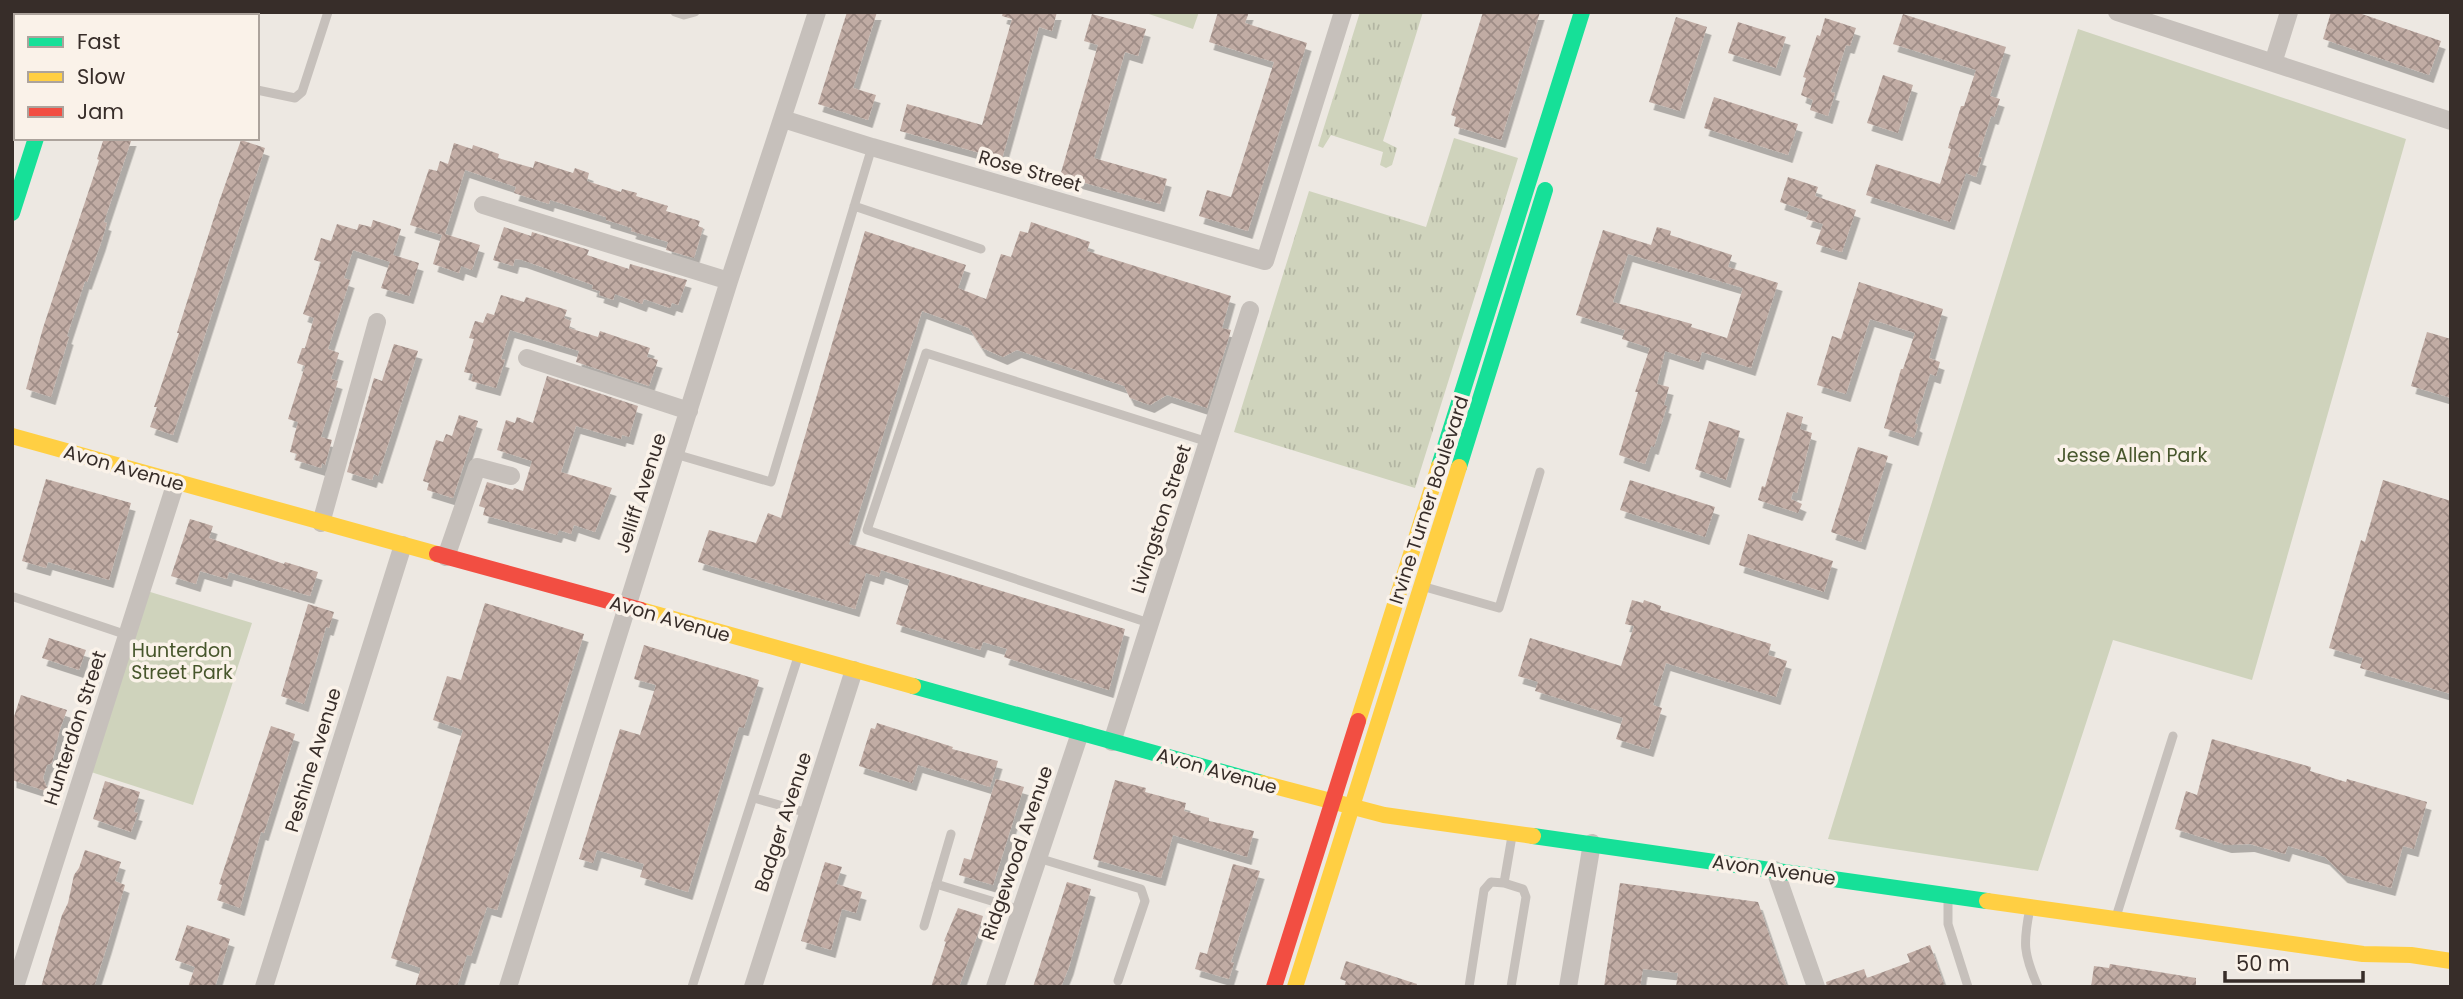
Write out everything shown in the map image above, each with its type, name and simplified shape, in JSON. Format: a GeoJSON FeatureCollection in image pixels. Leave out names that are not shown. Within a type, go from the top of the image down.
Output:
{"type":"FeatureCollection","features":[{"type":"Feature","properties":{"kind":"street","name":"Jelliff Avenue"},"geometry":{"type":"LineString","coordinates":[[508,987],[729,281],[817,12]]}},
{"type":"Feature","properties":{"kind":"street","name":"Rose Street"},"geometry":{"type":"LineString","coordinates":[[783,119],[1265,261],[1343,12]]}},
{"type":"Feature","properties":{"kind":"street","name":"Irvine Turner Boulevard"},"geometry":{"type":"LineString","coordinates":[[1274,987],[1583,12]]}},
{"type":"Feature","properties":{"kind":"street"},"geometry":{"type":"LineString","coordinates":[[2117,12],[2451,121]]}},
{"type":"Feature","properties":{"kind":"street"},"geometry":{"type":"LineString","coordinates":[[2273,63],[2289,12]]}},
{"type":"Feature","properties":{"kind":"street"},"geometry":{"type":"LineString","coordinates":[[12,213],[35,140]]}},
{"type":"Feature","properties":{"kind":"street","name":"Irvine Turner Boulevard"},"geometry":{"type":"LineString","coordinates":[[1295,987],[1350,807],[1423,587],[1551,173]]}},
{"type":"Feature","properties":{"kind":"street"},"geometry":{"type":"LineString","coordinates":[[484,205],[729,281]]}},
{"type":"Feature","properties":{"kind":"street","name":"Livingston Street"},"geometry":{"type":"LineString","coordinates":[[1112,742],[1250,310]]}},
{"type":"Feature","properties":{"kind":"street"},"geometry":{"type":"LineString","coordinates":[[321,523],[377,322]]}},
{"type":"Feature","properties":{"kind":"street"},"geometry":{"type":"LineString","coordinates":[[527,358],[689,411]]}},
{"type":"Feature","properties":{"kind":"street","name":"Avon Avenue"},"geometry":{"type":"LineString","coordinates":[[12,436],[1331,803],[1384,814],[2363,954],[2411,955],[2451,961]]}},
{"type":"Feature","properties":{"kind":"street"},"geometry":{"type":"LineString","coordinates":[[446,557],[477,467],[511,477]]}},
{"type":"Feature","properties":{"kind":"street","name":"Hunterdon Street"},"geometry":{"type":"LineString","coordinates":[[15,987],[176,482]]}},
{"type":"Feature","properties":{"kind":"street","name":"Peshine Avenue"},"geometry":{"type":"LineString","coordinates":[[264,987],[402,545]]}},
{"type":"Feature","properties":{"kind":"street","name":"Badger Avenue"},"geometry":{"type":"LineString","coordinates":[[753,987],[854,670]]}},
{"type":"Feature","properties":{"kind":"street","name":"Ridgewood Avenue"},"geometry":{"type":"LineString","coordinates":[[995,987],[1080,733]]}},
{"type":"Feature","properties":{"kind":"street"},"geometry":{"type":"LineString","coordinates":[[1568,987],[1592,843]]}},
{"type":"Feature","properties":{"kind":"street"},"geometry":{"type":"LineString","coordinates":[[1775,870],[1816,987]]}},
{"type":"Feature","properties":{"kind":"lane"},"geometry":{"type":"LineString","coordinates":[[259,91],[295,98],[302,92],[328,12]]}},
{"type":"Feature","properties":{"kind":"lane"},"geometry":{"type":"LineString","coordinates":[[675,12],[684,15],[695,12]]}},
{"type":"Feature","properties":{"kind":"lane"},"geometry":{"type":"LineString","coordinates":[[675,454],[771,482],[872,147]]}},
{"type":"Feature","properties":{"kind":"lane"},"geometry":{"type":"LineString","coordinates":[[854,205],[981,248]]}},
{"type":"Feature","properties":{"kind":"lane"},"geometry":{"type":"LineString","coordinates":[[1149,623],[867,530],[926,353],[1209,443]]}},
{"type":"Feature","properties":{"kind":"lane"},"geometry":{"type":"LineString","coordinates":[[1423,587],[1499,608],[1540,472]]}},
{"type":"Feature","properties":{"kind":"lane"},"geometry":{"type":"LineString","coordinates":[[14,597],[127,635]]}},
{"type":"Feature","properties":{"kind":"lane"},"geometry":{"type":"LineString","coordinates":[[692,987],[799,655]]}},
{"type":"Feature","properties":{"kind":"lane"},"geometry":{"type":"LineString","coordinates":[[2116,919],[2173,736]]}},
{"type":"Feature","properties":{"kind":"lane"},"geometry":{"type":"LineString","coordinates":[[754,798],[808,813]]}},
{"type":"Feature","properties":{"kind":"lane"},"geometry":{"type":"LineString","coordinates":[[1504,883],[1512,832]]}},
{"type":"Feature","properties":{"kind":"lane"},"geometry":{"type":"LineString","coordinates":[[924,926],[951,834]]}},
{"type":"Feature","properties":{"kind":"lane"},"geometry":{"type":"LineString","coordinates":[[1038,858],[1142,889],[1145,901],[1118,981]]}},
{"type":"Feature","properties":{"kind":"lane"},"geometry":{"type":"LineString","coordinates":[[1469,987],[1484,890],[1491,882],[1523,889],[1526,897],[1511,987]]}},
{"type":"Feature","properties":{"kind":"lane"},"geometry":{"type":"LineString","coordinates":[[936,884],[1020,910]]}},
{"type":"Feature","properties":{"kind":"lane"},"geometry":{"type":"LineString","coordinates":[[1948,895],[1948,924],[1968,987]]}},
{"type":"Feature","properties":{"kind":"lane"},"geometry":{"type":"LineString","coordinates":[[2030,907],[2024,939],[2025,956],[2038,987]]}},
{"type":"Feature","properties":{"kind":"green space"},"geometry":{"type":"Polygon","coordinates":[[[1143,12],[1199,12],[1193,29],[1143,12]]]}},
{"type":"Feature","properties":{"kind":"green space"},"geometry":{"type":"Polygon","coordinates":[[[1360,12],[1423,12],[1383,141],[1397,148],[1392,165],[1386,168],[1380,165],[1383,152],[1331,135],[1323,148],[1318,146],[1360,12]]]}},
{"type":"Feature","properties":{"kind":"green space","name":"Jesse Allen Park"},"geometry":{"type":"Polygon","coordinates":[[[2078,29],[2406,139],[2252,680],[2113,640],[2038,871],[1828,839],[2078,29]]]}},
{"type":"Feature","properties":{"kind":"green space"},"geometry":{"type":"Polygon","coordinates":[[[1454,138],[1518,158],[1415,488],[1234,432],[1309,191],[1426,227],[1454,138]]]}},
{"type":"Feature","properties":{"kind":"green space","name":"Hunterdon Street Park"},"geometry":{"type":"Polygon","coordinates":[[[147,591],[252,623],[193,805],[91,772],[147,591]]]}},
{"type":"Feature","properties":{"kind":"building"},"geometry":{"type":"Polygon","coordinates":[[[847,12],[877,12],[853,88],[876,95],[868,120],[818,104],[847,12]]]}},
{"type":"Feature","properties":{"kind":"building"},"geometry":{"type":"Polygon","coordinates":[[[1003,12],[1057,12],[1052,31],[1039,27],[1002,159],[900,131],[907,104],[982,125],[1012,19],[1002,16],[1003,12]]]}},
{"type":"Feature","properties":{"kind":"building"},"geometry":{"type":"Polygon","coordinates":[[[1218,12],[1249,12],[1245,23],[1307,43],[1248,231],[1199,216],[1207,190],[1231,197],[1274,62],[1209,42],[1218,12]]]}},
{"type":"Feature","properties":{"kind":"building"},"geometry":{"type":"Polygon","coordinates":[[[1483,12],[1540,12],[1501,140],[1454,126],[1456,117],[1451,115],[1483,12]]]}},
{"type":"Feature","properties":{"kind":"building"},"geometry":{"type":"Polygon","coordinates":[[[2331,12],[2356,12],[2441,41],[2429,75],[2323,39],[2331,12]]]}},
{"type":"Feature","properties":{"kind":"building"},"geometry":{"type":"Polygon","coordinates":[[[1092,14],[1146,29],[1138,56],[1125,52],[1094,158],[1167,179],[1160,204],[1060,176],[1098,45],[1084,41],[1092,14]]]}},
{"type":"Feature","properties":{"kind":"building"},"geometry":{"type":"Polygon","coordinates":[[[1903,14],[2006,47],[1990,96],[2000,99],[1994,117],[1991,116],[1978,157],[1982,158],[1976,177],[1966,173],[1950,222],[1866,195],[1876,164],[1940,184],[1961,106],[1964,106],[1976,70],[1893,44],[1903,14]]]}},
{"type":"Feature","properties":{"kind":"building"},"geometry":{"type":"Polygon","coordinates":[[[1676,17],[1707,27],[1680,111],[1649,102],[1676,17]]]}},
{"type":"Feature","properties":{"kind":"building"},"geometry":{"type":"Polygon","coordinates":[[[1825,18],[1856,28],[1850,46],[1846,45],[1831,92],[1835,93],[1828,116],[1810,110],[1813,100],[1801,95],[1806,78],[1803,77],[1825,18]]]}},
{"type":"Feature","properties":{"kind":"building"},"geometry":{"type":"Polygon","coordinates":[[[1738,22],[1786,37],[1776,68],[1728,53],[1738,22]]]}},
{"type":"Feature","properties":{"kind":"building"},"geometry":{"type":"Polygon","coordinates":[[[1883,75],[1913,85],[1898,133],[1867,123],[1883,75]]]}},
{"type":"Feature","properties":{"kind":"building"},"geometry":{"type":"Polygon","coordinates":[[[1714,97],[1798,124],[1788,155],[1704,128],[1714,97]]]}},
{"type":"Feature","properties":{"kind":"building"},"geometry":{"type":"Polygon","coordinates":[[[103,140],[131,140],[104,222],[107,223],[101,243],[67,336],[69,337],[51,397],[26,389],[43,328],[99,160],[97,159],[103,140]]]}},
{"type":"Feature","properties":{"kind":"building"},"geometry":{"type":"Polygon","coordinates":[[[241,140],[265,148],[173,435],[150,427],[157,407],[154,407],[241,140]]]}},
{"type":"Feature","properties":{"kind":"building"},"geometry":{"type":"Polygon","coordinates":[[[454,143],[472,149],[473,145],[499,154],[498,158],[533,168],[535,161],[573,173],[575,168],[589,173],[587,181],[621,192],[622,189],[637,193],[636,196],[668,206],[666,211],[700,221],[698,226],[703,228],[694,258],[666,250],[668,242],[631,231],[632,228],[606,220],[606,217],[550,200],[549,204],[514,193],[516,187],[465,170],[445,234],[480,245],[472,270],[461,266],[459,273],[433,264],[442,235],[410,225],[429,169],[437,171],[440,161],[448,164],[454,143]]]}},
{"type":"Feature","properties":{"kind":"building"},"geometry":{"type":"Polygon","coordinates":[[[1788,177],[1818,187],[1815,196],[1856,210],[1842,252],[1816,244],[1823,224],[1806,219],[1809,212],[1780,202],[1788,177]]]}},
{"type":"Feature","properties":{"kind":"building"},"geometry":{"type":"Polygon","coordinates":[[[373,220],[401,229],[393,255],[419,263],[409,296],[381,288],[390,262],[353,250],[344,278],[350,280],[328,349],[339,353],[331,379],[338,381],[321,437],[332,440],[325,465],[322,463],[321,468],[295,460],[297,454],[290,452],[298,422],[288,419],[305,366],[297,363],[302,348],[305,348],[314,318],[303,314],[321,262],[314,260],[321,238],[331,241],[337,224],[357,230],[359,224],[371,227],[373,220]]]}},
{"type":"Feature","properties":{"kind":"building"},"geometry":{"type":"Polygon","coordinates":[[[1031,222],[1090,242],[1087,251],[1231,296],[1222,328],[1231,330],[1207,408],[1167,395],[1150,405],[1130,398],[1124,386],[1017,350],[1003,357],[982,348],[969,328],[922,311],[849,544],[1125,629],[1109,690],[1004,657],[1007,649],[983,642],[980,650],[896,624],[910,580],[881,570],[879,577],[866,573],[855,609],[698,562],[709,530],[756,543],[768,513],[781,518],[865,231],[966,265],[958,288],[986,299],[1001,254],[1011,257],[1020,231],[1028,233],[1031,222]]]}},
{"type":"Feature","properties":{"kind":"building"},"geometry":{"type":"Polygon","coordinates":[[[504,227],[531,236],[532,232],[589,250],[587,255],[629,269],[630,264],[687,280],[678,305],[672,303],[670,308],[644,299],[642,304],[615,294],[613,300],[599,295],[600,291],[592,289],[593,285],[522,260],[515,259],[513,266],[493,260],[504,227]]]}},
{"type":"Feature","properties":{"kind":"building"},"geometry":{"type":"Polygon","coordinates":[[[1657,227],[1671,231],[1670,235],[1732,255],[1728,267],[1778,283],[1751,368],[1702,352],[1699,362],[1665,351],[1657,384],[1669,387],[1664,405],[1667,406],[1654,447],[1651,446],[1645,464],[1619,455],[1638,392],[1635,392],[1650,348],[1622,339],[1625,330],[1576,315],[1603,230],[1651,245],[1657,227]],[[1628,254],[1613,302],[1692,324],[1691,327],[1727,338],[1743,288],[1628,254]]]}},
{"type":"Feature","properties":{"kind":"building"},"geometry":{"type":"Polygon","coordinates":[[[1859,282],[1943,309],[1929,358],[1940,362],[1936,376],[1930,374],[1915,423],[1918,425],[1914,438],[1884,428],[1901,369],[1915,333],[1870,319],[1846,394],[1817,385],[1832,336],[1841,339],[1859,282]]]}},
{"type":"Feature","properties":{"kind":"building"},"geometry":{"type":"Polygon","coordinates":[[[501,295],[524,302],[526,297],[567,310],[564,318],[571,321],[569,328],[598,337],[600,331],[650,348],[647,357],[658,360],[649,386],[576,362],[579,351],[510,330],[501,359],[505,360],[496,388],[471,381],[473,374],[464,372],[474,339],[469,338],[475,321],[483,323],[487,313],[494,315],[501,295]]]}},
{"type":"Feature","properties":{"kind":"building"},"geometry":{"type":"Polygon","coordinates":[[[2427,332],[2451,339],[2451,398],[2411,386],[2427,332]]]}},
{"type":"Feature","properties":{"kind":"building"},"geometry":{"type":"Polygon","coordinates":[[[394,344],[418,351],[378,476],[374,474],[372,480],[347,472],[374,378],[382,381],[394,344]]]}},
{"type":"Feature","properties":{"kind":"building"},"geometry":{"type":"Polygon","coordinates":[[[547,376],[638,406],[629,437],[622,435],[621,439],[576,426],[561,472],[612,488],[595,532],[574,525],[571,534],[559,530],[557,535],[483,515],[485,508],[479,506],[487,482],[523,491],[532,461],[497,450],[506,420],[515,423],[517,417],[533,423],[547,376]]]}},
{"type":"Feature","properties":{"kind":"building"},"geometry":{"type":"Polygon","coordinates":[[[1787,412],[1803,417],[1800,429],[1812,433],[1797,493],[1793,492],[1791,499],[1802,504],[1798,513],[1758,500],[1762,486],[1765,487],[1787,412]]]}},
{"type":"Feature","properties":{"kind":"building"},"geometry":{"type":"Polygon","coordinates":[[[459,415],[478,421],[453,498],[427,490],[429,483],[423,481],[436,440],[443,442],[446,434],[452,436],[459,415]]]}},
{"type":"Feature","properties":{"kind":"building"},"geometry":{"type":"Polygon","coordinates":[[[1709,421],[1740,431],[1726,480],[1695,469],[1709,421]]]}},
{"type":"Feature","properties":{"kind":"building"},"geometry":{"type":"Polygon","coordinates":[[[1858,447],[1888,456],[1861,542],[1831,532],[1858,447]]]}},
{"type":"Feature","properties":{"kind":"building"},"geometry":{"type":"Polygon","coordinates":[[[46,479],[131,503],[109,580],[48,562],[46,568],[22,561],[46,479]]]}},
{"type":"Feature","properties":{"kind":"building"},"geometry":{"type":"Polygon","coordinates":[[[1630,480],[1715,507],[1705,537],[1620,510],[1630,480]]]}},
{"type":"Feature","properties":{"kind":"building"},"geometry":{"type":"Polygon","coordinates":[[[2383,480],[2451,501],[2451,694],[2360,668],[2363,658],[2329,648],[2361,540],[2365,542],[2383,480]]]}},
{"type":"Feature","properties":{"kind":"building"},"geometry":{"type":"Polygon","coordinates":[[[190,519],[213,526],[209,538],[284,564],[285,562],[318,572],[310,596],[229,572],[227,579],[200,571],[196,584],[171,576],[190,519]]]}},
{"type":"Feature","properties":{"kind":"building"},"geometry":{"type":"Polygon","coordinates":[[[1748,534],[1833,561],[1824,592],[1739,565],[1748,534]]]}},
{"type":"Feature","properties":{"kind":"building"},"geometry":{"type":"Polygon","coordinates":[[[1632,600],[1643,603],[1644,600],[1661,606],[1660,610],[1771,644],[1768,655],[1787,661],[1776,697],[1666,663],[1653,705],[1662,708],[1649,749],[1616,739],[1623,718],[1535,691],[1538,682],[1518,676],[1530,638],[1621,666],[1634,626],[1625,624],[1632,600]]]}},
{"type":"Feature","properties":{"kind":"building"},"geometry":{"type":"Polygon","coordinates":[[[485,603],[584,634],[497,910],[487,907],[471,956],[467,955],[457,987],[415,987],[421,968],[391,958],[463,730],[433,720],[447,676],[461,680],[485,603]]]}},
{"type":"Feature","properties":{"kind":"building"},"geometry":{"type":"Polygon","coordinates":[[[308,604],[334,612],[329,628],[326,627],[304,704],[281,696],[308,604]]]}},
{"type":"Feature","properties":{"kind":"building"},"geometry":{"type":"Polygon","coordinates":[[[49,638],[86,650],[79,670],[42,658],[49,638]]]}},
{"type":"Feature","properties":{"kind":"building"},"geometry":{"type":"Polygon","coordinates":[[[644,645],[759,680],[744,728],[739,727],[688,892],[640,877],[644,864],[597,850],[593,863],[579,859],[620,729],[640,735],[656,685],[634,679],[644,645]]]}},
{"type":"Feature","properties":{"kind":"building"},"geometry":{"type":"Polygon","coordinates":[[[21,695],[67,710],[52,763],[47,765],[43,778],[49,792],[12,780],[12,723],[21,695]]]}},
{"type":"Feature","properties":{"kind":"building"},"geometry":{"type":"Polygon","coordinates":[[[877,723],[953,747],[952,749],[998,761],[990,787],[918,765],[912,783],[859,766],[871,728],[875,729],[877,723]]]}},
{"type":"Feature","properties":{"kind":"building"},"geometry":{"type":"Polygon","coordinates":[[[271,726],[295,734],[264,833],[261,832],[240,908],[217,900],[222,885],[219,884],[271,726]]]}},
{"type":"Feature","properties":{"kind":"building"},"geometry":{"type":"Polygon","coordinates":[[[2212,739],[2311,767],[2310,771],[2346,782],[2347,779],[2427,802],[2414,849],[2403,846],[2391,888],[2343,875],[2325,857],[2288,846],[2285,854],[2250,844],[2227,845],[2175,829],[2186,791],[2197,795],[2212,739]]]}},
{"type":"Feature","properties":{"kind":"building"},"geometry":{"type":"Polygon","coordinates":[[[996,779],[1024,787],[993,885],[959,875],[964,858],[971,860],[996,779]]]}},
{"type":"Feature","properties":{"kind":"building"},"geometry":{"type":"Polygon","coordinates":[[[1115,780],[1146,788],[1145,792],[1186,803],[1184,811],[1209,818],[1209,821],[1254,831],[1247,857],[1173,835],[1161,878],[1093,859],[1115,780]]]}},
{"type":"Feature","properties":{"kind":"building"},"geometry":{"type":"Polygon","coordinates":[[[105,781],[140,792],[134,812],[138,813],[131,832],[93,819],[105,781]]]}},
{"type":"Feature","properties":{"kind":"building"},"geometry":{"type":"Polygon","coordinates":[[[85,850],[121,862],[115,881],[125,885],[94,987],[41,987],[68,903],[74,875],[85,850]]]}},
{"type":"Feature","properties":{"kind":"building"},"geometry":{"type":"Polygon","coordinates":[[[825,862],[842,867],[836,884],[862,892],[856,913],[842,909],[831,950],[801,941],[825,862]]]}},
{"type":"Feature","properties":{"kind":"building"},"geometry":{"type":"Polygon","coordinates":[[[1233,864],[1260,871],[1231,962],[1234,963],[1229,979],[1195,969],[1200,952],[1207,954],[1233,864]]]}},
{"type":"Feature","properties":{"kind":"building"},"geometry":{"type":"Polygon","coordinates":[[[1067,882],[1091,889],[1069,967],[1061,987],[1033,987],[1067,882]]]}},
{"type":"Feature","properties":{"kind":"building"},"geometry":{"type":"Polygon","coordinates":[[[1620,883],[1758,902],[1787,987],[1676,987],[1678,973],[1643,969],[1640,987],[1604,987],[1620,883]]]}},
{"type":"Feature","properties":{"kind":"building"},"geometry":{"type":"Polygon","coordinates":[[[958,908],[983,916],[978,933],[959,987],[931,987],[946,942],[944,941],[958,908]]]}},
{"type":"Feature","properties":{"kind":"building"},"geometry":{"type":"Polygon","coordinates":[[[187,925],[230,939],[215,987],[188,987],[195,967],[175,960],[187,925]]]}},
{"type":"Feature","properties":{"kind":"building"},"geometry":{"type":"Polygon","coordinates":[[[1930,945],[1945,987],[1827,987],[1826,982],[1864,969],[1867,978],[1910,962],[1907,954],[1930,945]]]}},
{"type":"Feature","properties":{"kind":"building"},"geometry":{"type":"Polygon","coordinates":[[[1346,961],[1417,984],[1416,987],[1344,987],[1346,981],[1340,979],[1346,961]]]}},
{"type":"Feature","properties":{"kind":"building"},"geometry":{"type":"Polygon","coordinates":[[[2110,964],[2196,978],[2196,987],[2091,987],[2094,966],[2109,968],[2110,964]]]}},
{"type":"Feature","properties":{"kind":"traffic: fast"},"geometry":{"type":"LineString","coordinates":[[1439,466],[1582,12]]}},
{"type":"Feature","properties":{"kind":"traffic: fast"},"geometry":{"type":"LineString","coordinates":[[12,213],[35,140]]}},
{"type":"Feature","properties":{"kind":"traffic: fast"},"geometry":{"type":"LineString","coordinates":[[1459,467],[1545,190]]}},
{"type":"Feature","properties":{"kind":"traffic: fast"},"geometry":{"type":"LineString","coordinates":[[913,686],[1262,783]]}},
{"type":"Feature","properties":{"kind":"traffic: fast"},"geometry":{"type":"LineString","coordinates":[[1533,836],[1987,901]]}},
{"type":"Feature","properties":{"kind":"traffic: slow"},"geometry":{"type":"LineString","coordinates":[[12,436],[437,554]]}},
{"type":"Feature","properties":{"kind":"traffic: slow"},"geometry":{"type":"LineString","coordinates":[[1358,721],[1439,466]]}},
{"type":"Feature","properties":{"kind":"traffic: slow"},"geometry":{"type":"LineString","coordinates":[[1295,987],[1459,467]]}},
{"type":"Feature","properties":{"kind":"traffic: slow"},"geometry":{"type":"LineString","coordinates":[[641,610],[913,686]]}},
{"type":"Feature","properties":{"kind":"traffic: slow"},"geometry":{"type":"LineString","coordinates":[[1262,783],[1384,815],[1533,836]]}},
{"type":"Feature","properties":{"kind":"traffic: slow"},"geometry":{"type":"LineString","coordinates":[[1987,901],[2363,954],[2411,955],[2451,961]]}},
{"type":"Feature","properties":{"kind":"traffic: jam"},"geometry":{"type":"LineString","coordinates":[[437,554],[641,610]]}},
{"type":"Feature","properties":{"kind":"traffic: jam"},"geometry":{"type":"LineString","coordinates":[[1274,987],[1358,721]]}}]}
